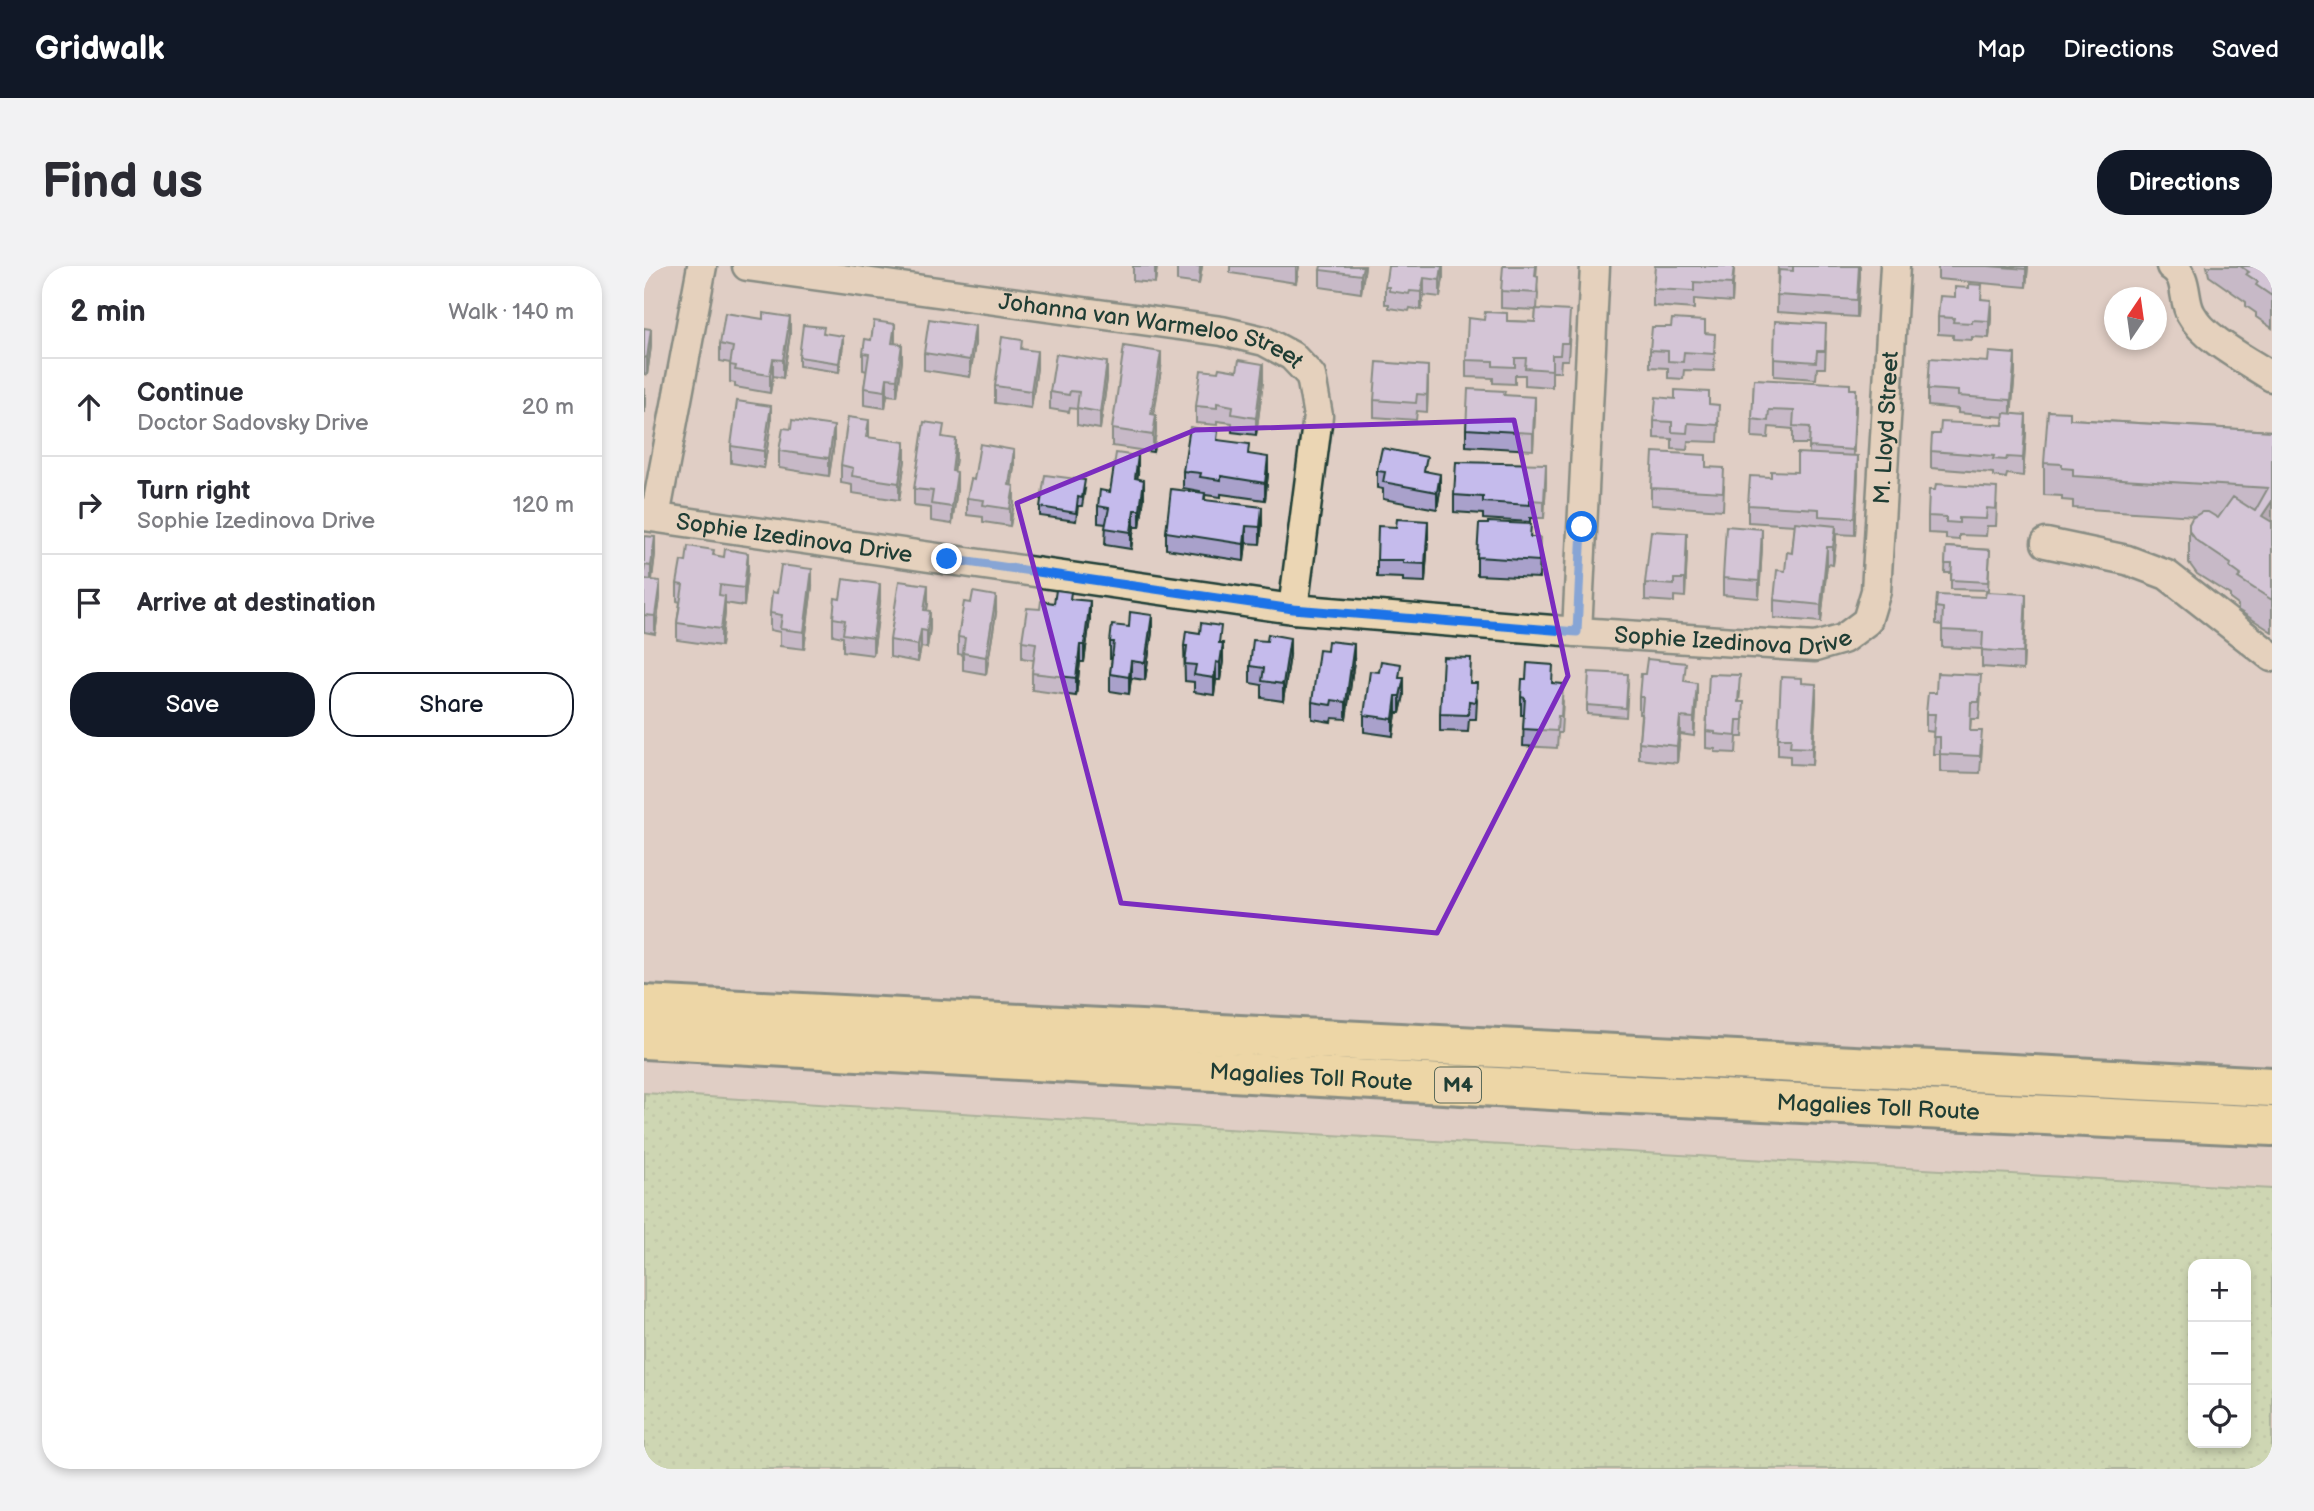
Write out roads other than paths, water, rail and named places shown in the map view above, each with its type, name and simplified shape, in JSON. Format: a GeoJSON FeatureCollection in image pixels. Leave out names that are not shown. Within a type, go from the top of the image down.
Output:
{"type":"FeatureCollection","features":[{"type":"Feature","properties":{"kind":"highway","name":"Magalies Toll Route"},"geometry":{"type":"LineString","coordinates":[[644,1005],[2272,1087]]}},
{"type":"Feature","properties":{"kind":"highway","name":"Magalies Toll Route"},"geometry":{"type":"LineString","coordinates":[[644,1039],[1625,1094],[2272,1126]]}},
{"type":"Feature","properties":{"kind":"street"},"geometry":{"type":"LineString","coordinates":[[650,516],[702,266]]}},
{"type":"Feature","properties":{"kind":"street","name":"Johanna van Warmeloo Street"},"geometry":{"type":"LineString","coordinates":[[747,266],[1222,331],[1265,341],[1292,356],[1311,376],[1318,416],[1293,609]]}},
{"type":"Feature","properties":{"kind":"street"},"geometry":{"type":"LineString","coordinates":[[1577,632],[1595,266]]}},
{"type":"Feature","properties":{"kind":"street","name":"M. Lloyd Street"},"geometry":{"type":"LineString","coordinates":[[1877,591],[1895,266]]}},
{"type":"Feature","properties":{"kind":"street"},"geometry":{"type":"LineString","coordinates":[[2171,266],[2175,267],[2182,278],[2188,310],[2194,321],[2221,343],[2272,377]]}},
{"type":"Feature","properties":{"kind":"street","name":"Sophie Izedinova Drive"},"geometry":{"type":"LineString","coordinates":[[650,516],[1293,609],[1577,632],[1815,647],[1843,639],[1867,621],[1877,591]]}},
{"type":"Feature","properties":{"kind":"street"},"geometry":{"type":"LineString","coordinates":[[2046,543],[2150,567],[2167,575],[2272,657]]}}]}
